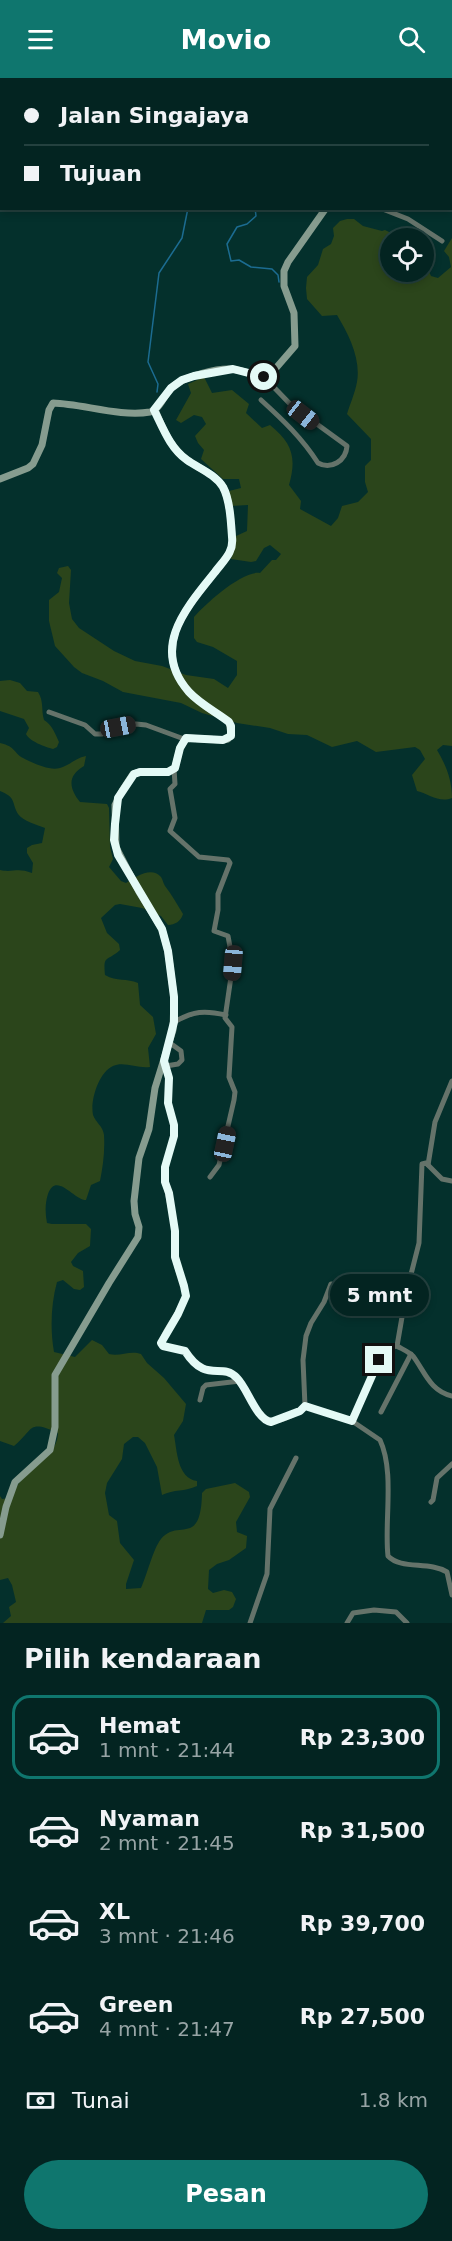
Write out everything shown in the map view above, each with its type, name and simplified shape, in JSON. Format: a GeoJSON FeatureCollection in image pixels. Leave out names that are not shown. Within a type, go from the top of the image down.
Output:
{"type":"FeatureCollection","features":[{"type":"Feature","properties":{"kind":"street"},"geometry":{"type":"LineString","coordinates":[[264,377],[276,368],[296,346],[294,313],[284,286],[284,271],[325,210]]}},
{"type":"Feature","properties":{"kind":"street"},"geometry":{"type":"LineString","coordinates":[[385,210],[408,219],[442,241]]}},
{"type":"Feature","properties":{"kind":"street"},"geometry":{"type":"LineString","coordinates":[[0,479],[33,464],[42,446],[52,403],[137,413],[154,410],[171,388],[182,380],[233,369],[264,377],[292,406],[347,446],[348,449],[343,457],[339,462],[326,466],[318,463],[295,431],[261,400]]}},
{"type":"Feature","properties":{"kind":"street"},"geometry":{"type":"LineString","coordinates":[[49,712],[85,725],[95,734],[136,724],[146,725],[184,739],[196,737],[223,740],[228,739],[231,734],[229,722],[194,696],[180,681],[174,666],[171,645],[176,628],[203,586],[232,550],[233,540],[225,493],[218,482],[185,459],[164,432],[154,410]]}},
{"type":"Feature","properties":{"kind":"street"},"geometry":{"type":"LineString","coordinates":[[184,739],[174,770],[174,784],[170,789],[171,798],[174,801],[175,818],[170,831],[199,857],[228,860],[230,863],[218,894],[214,931],[228,936],[233,958],[225,1021],[232,1027],[229,1077],[235,1092],[222,1155],[219,1165],[210,1177]]}},
{"type":"Feature","properties":{"kind":"street"},"geometry":{"type":"LineString","coordinates":[[0,1535],[6,1507],[15,1482],[50,1450],[55,1427],[55,1375],[138,1237],[139,1227],[134,1201],[139,1158],[149,1129],[155,1088],[165,1063],[174,1022],[168,951],[162,929],[118,855],[114,840],[115,805],[134,774],[174,770]]}},
{"type":"Feature","properties":{"kind":"street"},"geometry":{"type":"LineString","coordinates":[[174,1022],[201,1011],[214,1011],[226,1015]]}},
{"type":"Feature","properties":{"kind":"street"},"geometry":{"type":"LineString","coordinates":[[165,1063],[178,1064],[182,1060],[181,1051],[170,1043]]}},
{"type":"Feature","properties":{"kind":"street"},"geometry":{"type":"LineString","coordinates":[[165,1063],[169,1078],[168,1103],[174,1125],[174,1136],[165,1167],[165,1182],[175,1231],[175,1257],[186,1296],[161,1343],[163,1346],[185,1351],[192,1362],[203,1370],[228,1372],[240,1381],[267,1422],[277,1421],[300,1411],[305,1406],[303,1359],[306,1336],[324,1302],[329,1286],[334,1283],[354,1286],[375,1284],[406,1294]]}},
{"type":"Feature","properties":{"kind":"street"},"geometry":{"type":"LineString","coordinates":[[428,1165],[435,1122],[452,1081]]}},
{"type":"Feature","properties":{"kind":"street"},"geometry":{"type":"LineString","coordinates":[[397,1346],[406,1294],[418,1254],[421,1232],[420,1170],[422,1164],[428,1165],[442,1179],[452,1181]]}},
{"type":"Feature","properties":{"kind":"street"},"geometry":{"type":"LineString","coordinates":[[352,1421],[383,1351],[390,1347],[397,1346],[411,1354],[434,1387],[452,1396]]}},
{"type":"Feature","properties":{"kind":"street"},"geometry":{"type":"LineString","coordinates":[[381,1412],[411,1354]]}},
{"type":"Feature","properties":{"kind":"street"},"geometry":{"type":"LineString","coordinates":[[200,1400],[203,1388],[207,1385],[240,1381]]}},
{"type":"Feature","properties":{"kind":"street"},"geometry":{"type":"LineString","coordinates":[[305,1406],[352,1421],[375,1436],[382,1445],[388,1488],[388,1556],[394,1562],[425,1565],[447,1572],[452,1595]]}},
{"type":"Feature","properties":{"kind":"street"},"geometry":{"type":"LineString","coordinates":[[250,1623],[267,1574],[270,1509],[296,1458]]}},
{"type":"Feature","properties":{"kind":"street"},"geometry":{"type":"LineString","coordinates":[[431,1502],[437,1478],[452,1464]]}},
{"type":"Feature","properties":{"kind":"street"},"geometry":{"type":"LineString","coordinates":[[347,1623],[353,1613],[374,1610],[396,1612],[407,1623]]}},
{"type":"Feature","properties":{"kind":"green space"},"geometry":{"type":"Polygon","coordinates":[[[354,219],[363,226],[380,230],[380,282],[434,282],[434,277],[438,278],[451,267],[449,257],[444,251],[452,238],[452,746],[443,745],[437,750],[450,779],[452,798],[447,799],[438,799],[417,791],[412,775],[425,759],[420,750],[415,747],[376,752],[357,741],[332,747],[307,735],[288,734],[270,728],[237,723],[202,713],[181,703],[123,692],[74,667],[55,646],[49,621],[49,600],[59,592],[62,578],[57,573],[59,568],[68,566],[71,570],[69,603],[72,619],[79,628],[114,651],[135,661],[162,666],[186,675],[214,679],[228,688],[237,675],[237,661],[213,647],[197,642],[194,638],[194,617],[225,589],[244,577],[260,573],[281,554],[270,545],[264,548],[256,561],[231,559],[236,536],[247,531],[248,505],[231,506],[229,491],[241,488],[239,479],[223,479],[201,459],[204,450],[195,436],[206,424],[202,417],[194,415],[181,423],[176,420],[191,393],[188,384],[204,377],[212,393],[232,390],[249,404],[246,413],[262,428],[270,425],[283,438],[291,451],[292,458],[289,485],[301,501],[300,509],[331,526],[338,518],[342,506],[358,502],[368,492],[365,482],[365,466],[371,460],[371,439],[347,414],[356,386],[358,373],[356,356],[337,315],[322,316],[307,299],[307,277],[318,265],[323,249],[331,244],[334,236],[333,228],[340,221],[354,219]]]}},
{"type":"Feature","properties":{"kind":"green space"},"geometry":{"type":"Polygon","coordinates":[[[10,680],[20,683],[27,691],[38,692],[44,720],[55,732],[59,742],[57,747],[53,749],[34,741],[26,734],[29,728],[24,719],[0,711],[0,681],[10,680]]]}},
{"type":"Feature","properties":{"kind":"green space"},"geometry":{"type":"Polygon","coordinates":[[[0,743],[9,746],[23,758],[51,768],[60,768],[86,756],[84,766],[72,778],[72,787],[80,802],[107,804],[109,808],[110,847],[113,859],[109,867],[121,881],[126,883],[148,872],[157,874],[183,914],[177,922],[168,925],[161,916],[142,908],[120,904],[115,905],[101,918],[107,933],[119,944],[120,950],[105,961],[105,975],[138,983],[140,1005],[153,1017],[156,1034],[148,1048],[150,1067],[117,1065],[108,1069],[104,1074],[97,1087],[92,1109],[104,1135],[104,1158],[100,1181],[91,1185],[86,1200],[56,1185],[48,1194],[46,1212],[47,1223],[86,1224],[91,1229],[90,1246],[78,1253],[71,1262],[73,1266],[83,1271],[84,1287],[80,1290],[74,1289],[63,1280],[57,1282],[52,1317],[54,1352],[75,1357],[92,1340],[102,1345],[109,1354],[141,1354],[186,1404],[183,1421],[174,1435],[182,1469],[190,1479],[197,1481],[197,1486],[162,1495],[157,1467],[145,1443],[138,1437],[133,1437],[124,1444],[122,1459],[107,1483],[105,1493],[109,1515],[117,1521],[120,1543],[134,1560],[126,1589],[141,1588],[161,1539],[168,1533],[193,1526],[198,1520],[202,1493],[206,1489],[235,1483],[249,1492],[250,1497],[236,1522],[237,1532],[247,1536],[246,1548],[209,1570],[208,1589],[213,1593],[224,1590],[232,1592],[236,1599],[229,1610],[206,1610],[202,1623],[3,1623],[11,1616],[9,1607],[16,1602],[8,1578],[0,1580],[0,1496],[2,1499],[10,1498],[22,1479],[55,1446],[58,1433],[36,1427],[32,1428],[14,1446],[0,1441],[0,870],[22,870],[32,873],[33,863],[27,853],[27,848],[42,843],[45,828],[20,816],[11,798],[0,791],[0,743]]]}},
{"type":"Feature","properties":{"kind":"waterway"},"geometry":{"type":"LineString","coordinates":[[157,392],[158,384],[148,362],[159,273],[182,238],[188,210]]}},
{"type":"Feature","properties":{"kind":"waterway"},"geometry":{"type":"LineString","coordinates":[[255,210],[256,216],[247,224],[237,227],[227,244],[231,261],[239,260],[251,267],[272,269],[278,275],[279,282]]}},
{"type":"Feature","properties":{"kind":"route"},"geometry":{"type":"LineString","coordinates":[[264,377],[233,369],[194,376],[182,380],[171,388],[154,410],[169,441],[185,459],[221,484],[225,493],[233,540],[231,552],[203,586],[176,628],[171,645],[174,666],[180,681],[194,696],[229,722],[231,736],[223,740],[196,737],[184,739],[175,768],[168,772],[134,774],[115,805],[114,840],[118,855],[162,929],[168,951],[174,997],[173,1030],[164,1061],[169,1078],[168,1103],[174,1125],[174,1136],[165,1167],[165,1182],[175,1231],[175,1257],[186,1296],[161,1343],[163,1346],[185,1351],[192,1362],[203,1370],[228,1372],[235,1376],[267,1422],[277,1421],[300,1411],[305,1406],[352,1421],[379,1360]]}}]}
